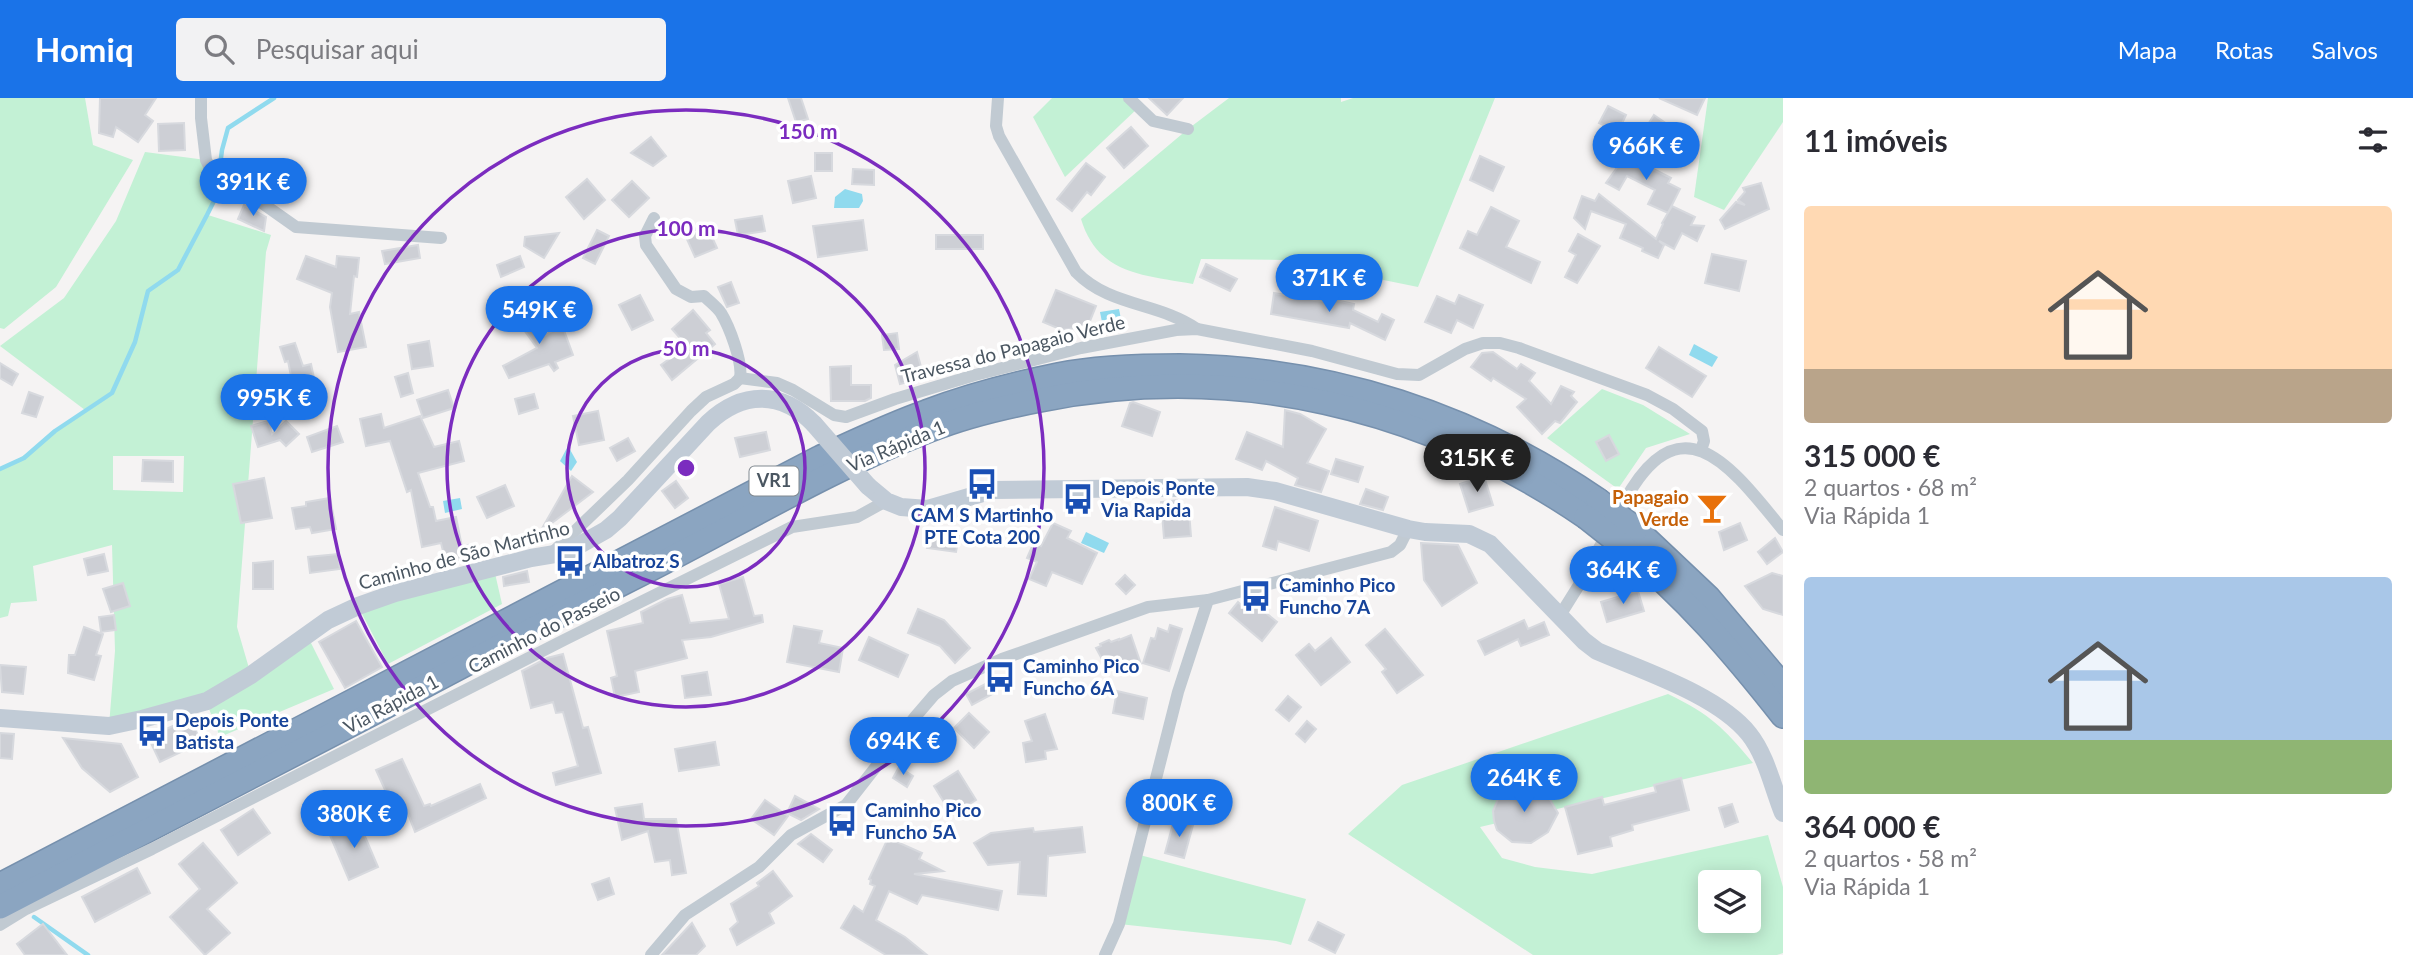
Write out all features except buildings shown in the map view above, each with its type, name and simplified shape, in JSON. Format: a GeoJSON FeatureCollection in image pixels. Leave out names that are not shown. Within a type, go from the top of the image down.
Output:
{"type":"FeatureCollection","features":[{"type":"Feature","properties":{"kind":"highway","name":"Via Rápida 1"},"geometry":{"type":"LineString","coordinates":[[0,885],[818,458],[925,412],[1061,374],[1124,367],[1205,367],[1294,376],[1366,391],[1437,414],[1503,443],[1709,597],[1783,685]]}},
{"type":"Feature","properties":{"kind":"highway","name":"Via Rápida 1"},"geometry":{"type":"LineString","coordinates":[[0,907],[831,474],[935,428],[1007,407],[1066,395],[1161,386],[1245,389],[1324,401],[1395,420],[1464,446],[1592,509]]}},
{"type":"Feature","properties":{"kind":"highway","name":"Via Rápida 1"},"geometry":{"type":"LineString","coordinates":[[1630,538],[1783,716]]}},
{"type":"Feature","properties":{"kind":"street"},"geometry":{"type":"LineString","coordinates":[[201,98],[206,160],[212,172],[222,180],[238,186],[296,227],[441,238]]}},
{"type":"Feature","properties":{"kind":"street","name":"Travessa do Papagaio Verde"},"geometry":{"type":"LineString","coordinates":[[998,98],[996,126],[999,136],[1076,272],[1093,288],[1174,316],[1197,329]]}},
{"type":"Feature","properties":{"kind":"street"},"geometry":{"type":"LineString","coordinates":[[1129,98],[1153,121],[1188,129]]}},
{"type":"Feature","properties":{"kind":"street"},"geometry":{"type":"LineString","coordinates":[[550,555],[628,480],[706,397],[734,384],[740,378],[736,352],[720,312],[704,296],[691,297],[676,289],[646,245],[645,236],[654,218]]}},
{"type":"Feature","properties":{"kind":"street"},"geometry":{"type":"LineString","coordinates":[[1197,329],[1312,351],[1397,374],[1419,375],[1465,349],[1483,343],[1500,343],[1647,395],[1702,431],[1707,452]]}},
{"type":"Feature","properties":{"kind":"street","name":"Travessa do Papagaio Verde"},"geometry":{"type":"LineString","coordinates":[[740,378],[777,383],[834,415],[846,417],[975,375],[1068,352],[1176,330],[1197,329]]}},
{"type":"Feature","properties":{"kind":"street","name":"Caminho de São Martinho"},"geometry":{"type":"LineString","coordinates":[[0,718],[109,726],[172,711],[206,701],[251,676],[328,620],[358,606],[405,590],[578,548],[606,530],[721,411],[754,398],[780,401],[804,413],[867,486],[886,501],[901,507],[928,509],[993,490],[1247,487],[1275,491],[1408,529],[1469,534],[1480,538],[1498,551],[1584,641],[1597,650],[1705,699],[1733,718],[1750,735],[1783,813]]}},
{"type":"Feature","properties":{"kind":"street"},"geometry":{"type":"LineString","coordinates":[[1624,502],[1637,477],[1658,457],[1686,447],[1707,452],[1755,495],[1783,530]]}},
{"type":"Feature","properties":{"kind":"street","name":"Caminho do Passeio"},"geometry":{"type":"LineString","coordinates":[[0,925],[26,909],[152,849],[792,527],[857,517],[886,501]]}},
{"type":"Feature","properties":{"kind":"street"},"geometry":{"type":"LineString","coordinates":[[651,955],[685,915],[759,867],[791,835],[846,805],[915,717],[934,695],[952,681],[1002,659],[1148,607],[1208,600],[1391,552],[1400,545],[1408,529]]}},
{"type":"Feature","properties":{"kind":"street"},"geometry":{"type":"LineString","coordinates":[[1559,617],[1579,585]]}},
{"type":"Feature","properties":{"kind":"street"},"geometry":{"type":"LineString","coordinates":[[1105,955],[1119,924],[1178,692],[1208,600]]}},
{"type":"Feature","properties":{"kind":"green space"},"geometry":{"type":"Polygon","coordinates":[[[0,98],[85,98],[93,145],[133,160],[56,287],[4,329],[0,328],[0,98]]]}},
{"type":"Feature","properties":{"kind":"green space"},"geometry":{"type":"Polygon","coordinates":[[[1052,98],[1131,98],[1139,107],[1065,177],[1033,117],[1052,98]]]}},
{"type":"Feature","properties":{"kind":"green space"},"geometry":{"type":"Polygon","coordinates":[[[1229,98],[1341,98],[1341,102],[1353,98],[1495,98],[1418,287],[1285,260],[1201,259],[1193,284],[1125,269],[1099,252],[1081,219],[1229,98]]]}},
{"type":"Feature","properties":{"kind":"green space"},"geometry":{"type":"Polygon","coordinates":[[[1708,98],[1783,98],[1783,122],[1724,210],[1694,197],[1708,98]]]}},
{"type":"Feature","properties":{"kind":"green space"},"geometry":{"type":"Polygon","coordinates":[[[145,152],[206,160],[219,169],[216,197],[208,215],[271,235],[266,252],[237,627],[251,675],[307,635],[334,689],[220,737],[206,701],[109,726],[115,651],[112,545],[33,566],[37,601],[11,603],[8,616],[0,618],[0,469],[33,449],[85,410],[0,346],[64,298],[116,221],[145,152]],[[113,456],[113,490],[183,492],[184,456],[113,456]]]}},
{"type":"Feature","properties":{"kind":"green space"},"geometry":{"type":"Polygon","coordinates":[[[1602,389],[1643,405],[1690,434],[1646,448],[1618,489],[1547,438],[1602,389]]]}},
{"type":"Feature","properties":{"kind":"green space"},"geometry":{"type":"Polygon","coordinates":[[[494,569],[502,604],[388,664],[358,606],[494,569]]]}},
{"type":"Feature","properties":{"kind":"green space"},"geometry":{"type":"Polygon","coordinates":[[[1668,694],[1715,723],[1753,763],[1480,827],[1502,858],[1535,867],[1592,874],[1768,835],[1783,887],[1783,953],[1533,955],[1348,834],[1402,785],[1668,694]]]}},
{"type":"Feature","properties":{"kind":"green space"},"geometry":{"type":"Polygon","coordinates":[[[1136,854],[1306,899],[1291,945],[1276,941],[1119,924],[1136,854]]]}},
{"type":"Feature","properties":{"kind":"water"},"geometry":{"type":"Polygon","coordinates":[[[845,189],[862,194],[863,201],[859,208],[834,208],[835,197],[845,189]]]}},
{"type":"Feature","properties":{"kind":"water"},"geometry":{"type":"Polygon","coordinates":[[[1119,309],[1121,319],[1102,322],[1100,312],[1119,309]]]}},
{"type":"Feature","properties":{"kind":"water"},"geometry":{"type":"Polygon","coordinates":[[[1694,344],[1718,357],[1712,367],[1689,355],[1694,344]]]}},
{"type":"Feature","properties":{"kind":"water"},"geometry":{"type":"Polygon","coordinates":[[[568,446],[577,462],[571,471],[560,461],[568,446]]]}},
{"type":"Feature","properties":{"kind":"water"},"geometry":{"type":"Polygon","coordinates":[[[460,498],[462,509],[445,513],[443,501],[460,498]]]}},
{"type":"Feature","properties":{"kind":"water"},"geometry":{"type":"Polygon","coordinates":[[[1086,532],[1109,543],[1104,553],[1081,543],[1086,532]]]}},
{"type":"Feature","properties":{"kind":"waterway"},"geometry":{"type":"LineString","coordinates":[[0,469],[24,458],[55,431],[112,393],[135,342],[148,291],[178,270],[216,197],[222,150],[228,128],[274,98]]}},
{"type":"Feature","properties":{"kind":"waterway"},"geometry":{"type":"LineString","coordinates":[[34,917],[88,955]]}},
{"type":"Feature","properties":{"kind":"tunnel"},"geometry":{"type":"LineString","coordinates":[[1579,585],[1609,530]]}},
{"type":"Feature","properties":{"kind":"place","name":"CAM S Martinho PTE Cota 200"},"geometry":{"type":"Point","coordinates":[982,484]}},
{"type":"Feature","properties":{"kind":"place","name":"Depois Ponte Via Rapida"},"geometry":{"type":"Point","coordinates":[1078,499]}},
{"type":"Feature","properties":{"kind":"place","name":"Papagaio Verde"},"geometry":{"type":"Point","coordinates":[1712,508]}},
{"type":"Feature","properties":{"kind":"place","name":"Albatroz S"},"geometry":{"type":"Point","coordinates":[570,561]}},
{"type":"Feature","properties":{"kind":"place","name":"Caminho Pico Funcho 7A"},"geometry":{"type":"Point","coordinates":[1256,596]}},
{"type":"Feature","properties":{"kind":"place","name":"Caminho Pico Funcho 6A"},"geometry":{"type":"Point","coordinates":[1000,677]}},
{"type":"Feature","properties":{"kind":"place","name":"Depois Ponte Batista"},"geometry":{"type":"Point","coordinates":[152,731]}},
{"type":"Feature","properties":{"kind":"place","name":"Caminho Pico Funcho 5A"},"geometry":{"type":"Point","coordinates":[842,821]}}]}
